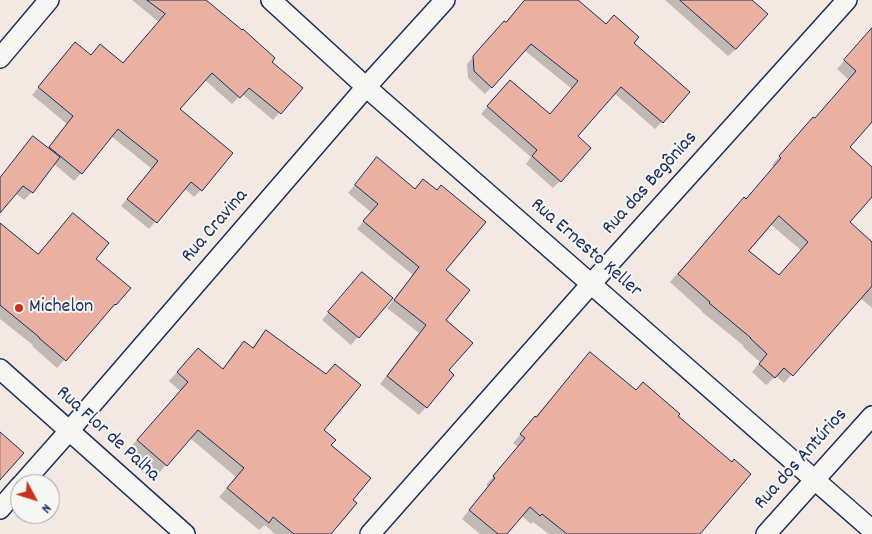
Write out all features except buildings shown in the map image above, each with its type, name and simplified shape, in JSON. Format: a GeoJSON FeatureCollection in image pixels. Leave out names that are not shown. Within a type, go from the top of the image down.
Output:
{"type":"FeatureCollection","features":[{"type":"Feature","properties":{"kind":"street"},"geometry":{"type":"LineString","coordinates":[[0,58],[49,0]]}},
{"type":"Feature","properties":{"kind":"street","name":"Rua Ernesto Keller"},"geometry":{"type":"LineString","coordinates":[[270,0],[366,87],[872,530]]}},
{"type":"Feature","properties":{"kind":"street","name":"Rua Cravina"},"geometry":{"type":"LineString","coordinates":[[31,474],[366,87],[445,0]]}},
{"type":"Feature","properties":{"kind":"street","name":"Rua das Begônias"},"geometry":{"type":"LineString","coordinates":[[370,534],[591,284],[847,0]]}},
{"type":"Feature","properties":{"kind":"street","name":"Rua Flor de Palha"},"geometry":{"type":"LineString","coordinates":[[0,369],[185,534]]}},
{"type":"Feature","properties":{"kind":"street","name":"Rua dos Antúrios"},"geometry":{"type":"LineString","coordinates":[[766,534],[872,416]]}},
{"type":"Feature","properties":{"kind":"street","name":"Rua Cravina"},"geometry":{"type":"LineString","coordinates":[[0,509],[10,498]]}},
{"type":"Feature","properties":{"kind":"place","name":"Michelon"},"geometry":{"type":"Point","coordinates":[19,308]}}]}
